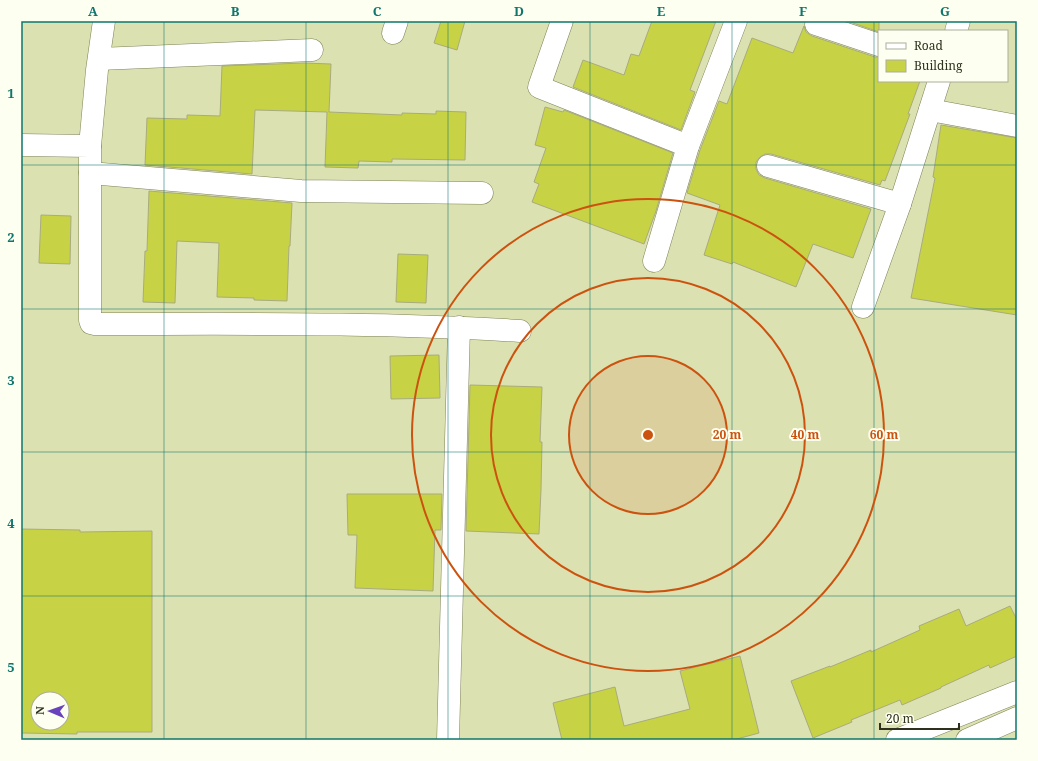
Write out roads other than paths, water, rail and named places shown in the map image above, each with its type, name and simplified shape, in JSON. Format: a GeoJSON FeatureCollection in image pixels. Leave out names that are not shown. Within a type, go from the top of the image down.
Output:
{"type":"FeatureCollection","features":[{"type":"Feature","properties":{"kind":"street"},"geometry":{"type":"LineString","coordinates":[[104,21],[97,70],[90,146],[91,323],[298,324],[459,327],[520,331]]}},
{"type":"Feature","properties":{"kind":"street"},"geometry":{"type":"LineString","coordinates":[[562,21],[539,87],[688,146]]}},
{"type":"Feature","properties":{"kind":"street"},"geometry":{"type":"LineString","coordinates":[[654,261],[688,146],[736,21]]}},
{"type":"Feature","properties":{"kind":"street"},"geometry":{"type":"LineString","coordinates":[[816,24],[878,45]]}},
{"type":"Feature","properties":{"kind":"street"},"geometry":{"type":"LineString","coordinates":[[99,59],[312,50]]}},
{"type":"Feature","properties":{"kind":"street"},"geometry":{"type":"LineString","coordinates":[[864,307],[900,204],[940,82]]}},
{"type":"Feature","properties":{"kind":"street"},"geometry":{"type":"LineString","coordinates":[[930,110],[1017,126]]}},
{"type":"Feature","properties":{"kind":"street"},"geometry":{"type":"LineString","coordinates":[[21,145],[90,146]]}},
{"type":"Feature","properties":{"kind":"street"},"geometry":{"type":"LineString","coordinates":[[768,166],[900,204]]}},
{"type":"Feature","properties":{"kind":"street"},"geometry":{"type":"LineString","coordinates":[[90,173],[301,191],[482,194]]}},
{"type":"Feature","properties":{"kind":"street"},"geometry":{"type":"LineString","coordinates":[[448,740],[459,327]]}},
{"type":"Feature","properties":{"kind":"street"},"geometry":{"type":"LineString","coordinates":[[897,740],[1017,692]]}},
{"type":"Feature","properties":{"kind":"street"},"geometry":{"type":"LineString","coordinates":[[967,740],[1017,718]]}}]}
